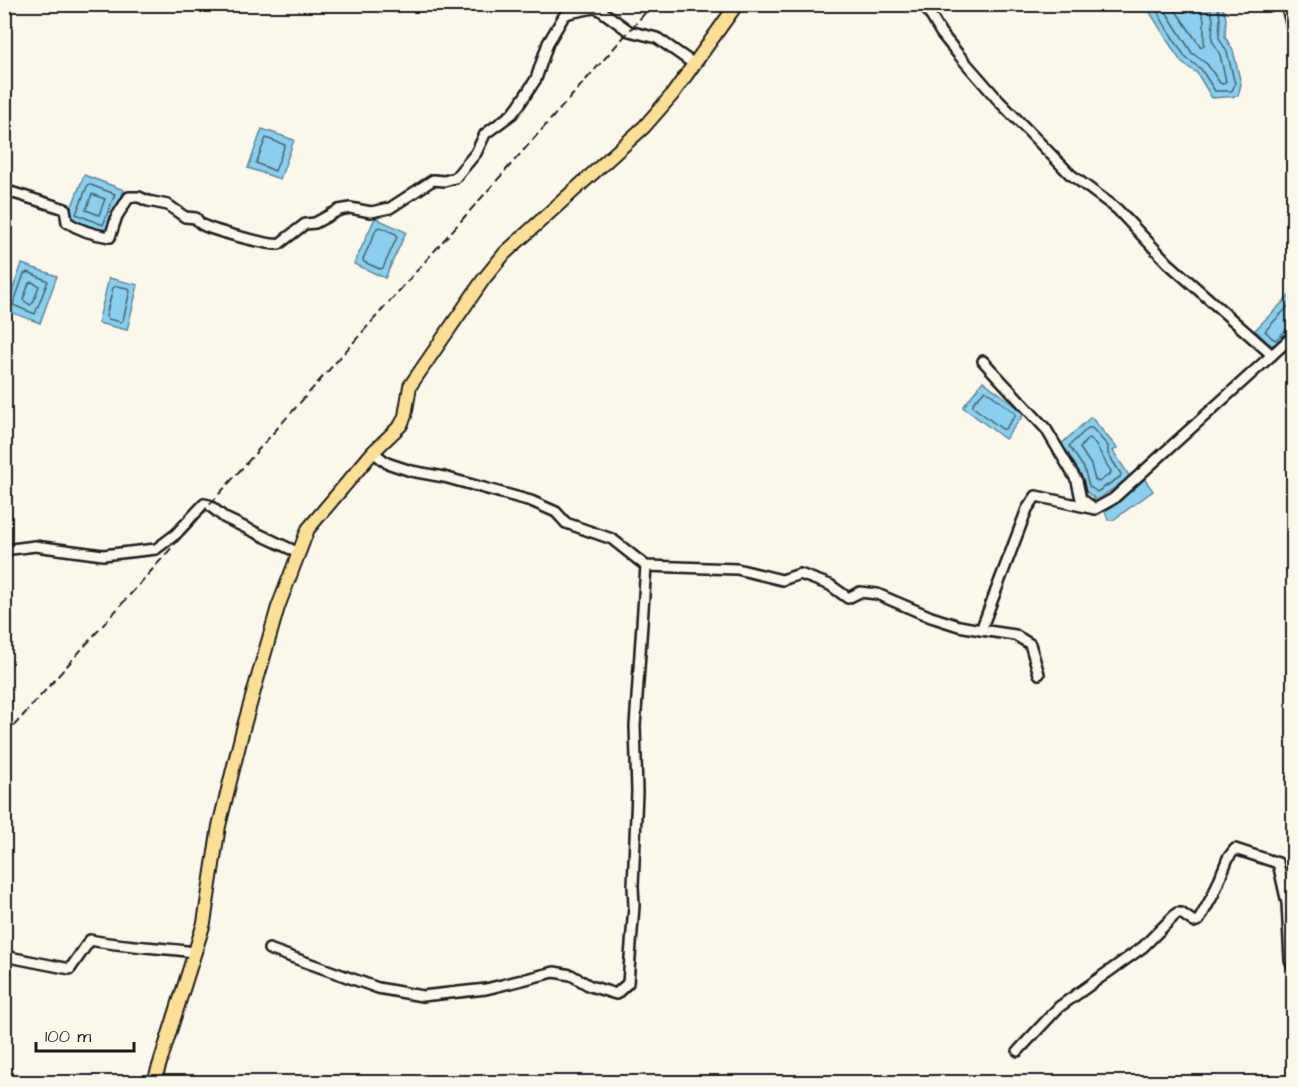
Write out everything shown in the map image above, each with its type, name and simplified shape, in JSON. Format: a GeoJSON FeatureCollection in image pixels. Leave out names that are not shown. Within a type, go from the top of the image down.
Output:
{"type":"FeatureCollection","features":[{"type":"Feature","properties":{"kind":"main road"},"geometry":{"type":"LineString","coordinates":[[154,1083],[204,923],[219,826],[243,729],[278,607],[308,529],[373,452],[401,424],[405,416],[410,386],[483,280],[505,253],[644,127],[694,64],[737,4]]}},
{"type":"Feature","properties":{"kind":"street"},"geometry":{"type":"LineString","coordinates":[[924,4],[941,33],[964,61],[999,101],[1070,174],[1117,209],[1167,262],[1272,355]]}},
{"type":"Feature","properties":{"kind":"street"},"geometry":{"type":"LineString","coordinates":[[1286,4],[1293,34]]}},
{"type":"Feature","properties":{"kind":"street"},"geometry":{"type":"LineString","coordinates":[[4,190],[65,209],[67,222],[77,229],[102,236],[110,237],[117,216],[129,197],[139,197],[168,205],[184,216],[196,218],[201,225],[249,240],[279,244],[303,225],[315,223],[339,210],[350,208],[371,212],[390,208],[433,180],[444,181],[454,178],[476,153],[485,134],[512,114],[519,105],[536,79],[548,44],[564,16],[569,13],[599,9],[629,31],[657,38],[694,64]]}},
{"type":"Feature","properties":{"kind":"street"},"geometry":{"type":"LineString","coordinates":[[981,630],[1027,509],[1036,496],[1095,509],[1113,499],[1293,335]]}},
{"type":"Feature","properties":{"kind":"street"},"geometry":{"type":"LineString","coordinates":[[983,361],[1046,429],[1077,481],[1081,499],[1095,509]]}},
{"type":"Feature","properties":{"kind":"street"},"geometry":{"type":"LineString","coordinates":[[373,452],[387,463],[411,471],[444,477],[531,501],[556,512],[566,523],[612,539],[646,566],[737,569],[782,580],[800,574],[830,585],[848,598],[860,592],[877,594],[959,626],[1015,635],[1030,644],[1039,674]]}},
{"type":"Feature","properties":{"kind":"street"},"geometry":{"type":"LineString","coordinates":[[4,550],[35,546],[103,555],[156,549],[176,534],[204,504],[209,505],[225,518],[299,553]]}},
{"type":"Feature","properties":{"kind":"street"},"geometry":{"type":"LineString","coordinates":[[269,949],[378,988],[422,996],[486,989],[554,972],[571,975],[590,986],[616,994],[628,983],[634,906],[637,792],[634,726],[646,566]]}},
{"type":"Feature","properties":{"kind":"street"},"geometry":{"type":"LineString","coordinates":[[1018,1051],[1059,1007],[1143,947],[1175,915],[1181,913],[1194,922],[1199,921],[1213,896],[1228,858],[1235,849],[1278,863],[1287,903],[1290,960],[1293,969]]}},
{"type":"Feature","properties":{"kind":"street"},"geometry":{"type":"LineString","coordinates":[[4,956],[70,969],[90,940],[120,946],[156,947],[194,952]]}},
{"type":"Feature","properties":{"kind":"water"},"geometry":{"type":"Polygon","coordinates":[[[1147,5],[1222,5],[1226,18],[1225,37],[1233,50],[1241,84],[1238,96],[1212,98],[1197,73],[1182,63],[1147,5]]]}},
{"type":"Feature","properties":{"kind":"water"},"geometry":{"type":"Polygon","coordinates":[[[262,129],[294,140],[280,179],[248,168],[262,129]]]}},
{"type":"Feature","properties":{"kind":"water"},"geometry":{"type":"Polygon","coordinates":[[[84,175],[124,190],[107,234],[67,219],[84,175]]]}},
{"type":"Feature","properties":{"kind":"water"},"geometry":{"type":"Polygon","coordinates":[[[375,218],[406,232],[385,278],[354,264],[375,218]]]}},
{"type":"Feature","properties":{"kind":"water"},"geometry":{"type":"Polygon","coordinates":[[[22,264],[57,276],[40,323],[5,310],[22,264]]]}},
{"type":"Feature","properties":{"kind":"water"},"geometry":{"type":"Polygon","coordinates":[[[109,278],[138,285],[127,330],[98,323],[109,278]]]}},
{"type":"Feature","properties":{"kind":"water"},"geometry":{"type":"Polygon","coordinates":[[[1293,292],[1293,330],[1277,347],[1268,343],[1255,330],[1293,292]]]}},
{"type":"Feature","properties":{"kind":"water"},"geometry":{"type":"Polygon","coordinates":[[[983,381],[1025,413],[1005,439],[963,407],[983,381]]]}},
{"type":"Feature","properties":{"kind":"water"},"geometry":{"type":"Polygon","coordinates":[[[1091,417],[1117,448],[1113,451],[1130,477],[1097,500],[1083,489],[1079,471],[1060,445],[1091,417]]]}},
{"type":"Feature","properties":{"kind":"water"},"geometry":{"type":"Polygon","coordinates":[[[1143,477],[1153,491],[1113,520],[1108,520],[1104,509],[1143,477]]]}},
{"type":"Feature","properties":{"kind":"railway"},"geometry":{"type":"LineString","coordinates":[[4,737],[653,4]]}}]}
